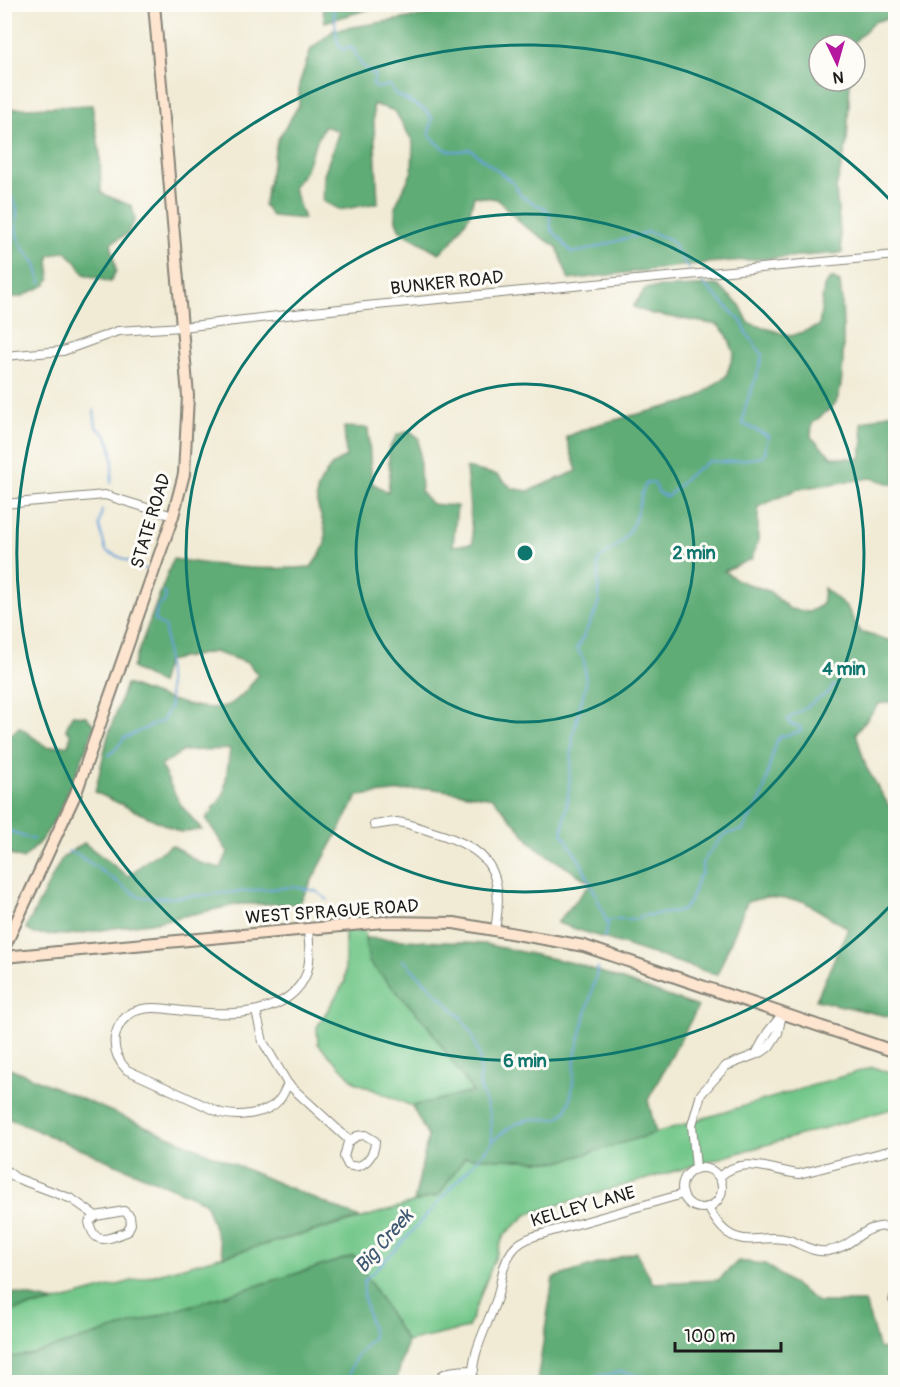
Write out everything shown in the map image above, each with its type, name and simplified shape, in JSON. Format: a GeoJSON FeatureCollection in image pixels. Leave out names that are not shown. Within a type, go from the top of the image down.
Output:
{"type":"FeatureCollection","features":[{"type":"Feature","properties":{"kind":"main road","name":"STATE ROAD"},"geometry":{"type":"LineString","coordinates":[[4,948],[76,793],[173,516],[184,474],[188,396],[154,4]]}},
{"type":"Feature","properties":{"kind":"main road","name":"WEST SPRAGUE ROAD"},"geometry":{"type":"LineString","coordinates":[[4,957],[384,922],[454,923],[584,946],[896,1052]]}},
{"type":"Feature","properties":{"kind":"street","name":"BUNKER ROAD"},"geometry":{"type":"LineString","coordinates":[[4,356],[63,351],[118,331],[182,327],[366,306],[896,255]]}},
{"type":"Feature","properties":{"kind":"street"},"geometry":{"type":"LineString","coordinates":[[4,504],[105,495],[173,516]]}},
{"type":"Feature","properties":{"kind":"street"},"geometry":{"type":"LineString","coordinates":[[374,825],[399,822],[466,844],[480,855],[496,881],[499,894],[495,930]]}},
{"type":"Feature","properties":{"kind":"street"},"geometry":{"type":"LineString","coordinates":[[288,1084],[278,1102],[253,1114],[233,1116],[221,1113],[127,1070],[118,1060],[114,1043],[122,1021],[132,1012],[144,1009],[256,1011],[271,1007],[287,998],[305,978],[310,952],[308,929]]}},
{"type":"Feature","properties":{"kind":"street"},"geometry":{"type":"LineString","coordinates":[[256,1011],[266,1048],[288,1084],[350,1141]]}},
{"type":"Feature","properties":{"kind":"street"},"geometry":{"type":"LineString","coordinates":[[696,1168],[692,1125],[701,1094],[726,1066],[769,1047],[778,1032],[782,1014]]}},
{"type":"Feature","properties":{"kind":"street"},"geometry":{"type":"LineString","coordinates":[[365,1135],[375,1142],[373,1154],[362,1165],[354,1167],[348,1165],[344,1157],[350,1141],[357,1136],[365,1135]]}},
{"type":"Feature","properties":{"kind":"street"},"geometry":{"type":"LineString","coordinates":[[719,1177],[725,1172],[760,1164],[799,1174],[896,1149]]}},
{"type":"Feature","properties":{"kind":"street"},"geometry":{"type":"LineString","coordinates":[[696,1168],[709,1169],[719,1177],[722,1189],[720,1195],[708,1207],[702,1208],[690,1204],[683,1194],[683,1181],[690,1171],[696,1168]]}},
{"type":"Feature","properties":{"kind":"street"},"geometry":{"type":"LineString","coordinates":[[4,1169],[16,1178],[72,1199],[96,1216],[124,1211],[130,1216],[131,1224],[127,1232],[102,1240],[95,1238],[91,1232],[89,1222],[96,1216]]}},
{"type":"Feature","properties":{"kind":"street","name":"KELLEY LANE"},"geometry":{"type":"LineString","coordinates":[[473,1383],[484,1328],[501,1284],[502,1270],[518,1244],[535,1236],[683,1194]]}},
{"type":"Feature","properties":{"kind":"street"},"geometry":{"type":"LineString","coordinates":[[708,1207],[717,1224],[727,1233],[744,1240],[782,1239],[811,1250],[828,1251],[842,1246],[877,1226],[896,1227]]}},
{"type":"Feature","properties":{"kind":"street"},"geometry":{"type":"LineString","coordinates":[[896,1291],[893,1300],[896,1304]]}},
{"type":"Feature","properties":{"kind":"street"},"geometry":{"type":"LineString","coordinates":[[438,1383],[443,1374],[474,1370]]}},
{"type":"Feature","properties":{"kind":"green space"},"geometry":{"type":"Polygon","coordinates":[[[322,4],[377,5],[377,7],[325,22],[322,4]]]}},
{"type":"Feature","properties":{"kind":"green space"},"geometry":{"type":"Polygon","coordinates":[[[432,5],[895,5],[895,16],[874,22],[863,33],[807,33],[807,93],[849,93],[847,143],[836,189],[842,253],[707,263],[569,280],[557,247],[524,226],[497,199],[474,196],[469,216],[451,243],[439,253],[400,231],[396,221],[395,207],[412,171],[413,142],[395,111],[373,104],[378,203],[340,210],[323,201],[324,175],[339,131],[324,126],[305,172],[293,187],[304,219],[272,216],[264,205],[277,141],[299,105],[299,84],[311,49],[334,30],[433,14],[432,5]]]}},
{"type":"Feature","properties":{"kind":"green space"},"geometry":{"type":"Polygon","coordinates":[[[92,105],[100,154],[101,193],[132,206],[135,220],[127,234],[111,243],[116,271],[110,282],[84,274],[65,251],[49,256],[50,278],[46,285],[20,297],[5,298],[5,236],[9,233],[12,207],[5,194],[5,109],[92,105]]]}},
{"type":"Feature","properties":{"kind":"green space"},"geometry":{"type":"Polygon","coordinates":[[[831,278],[840,282],[843,325],[842,378],[836,402],[812,424],[811,437],[832,457],[860,459],[863,441],[861,423],[895,411],[895,485],[871,478],[798,489],[758,507],[758,541],[752,559],[724,571],[739,581],[769,591],[790,609],[809,612],[822,605],[824,588],[847,607],[860,632],[895,642],[895,701],[879,704],[856,733],[866,767],[895,816],[895,1018],[816,1000],[848,928],[803,901],[766,897],[747,902],[717,975],[557,923],[591,883],[536,848],[493,798],[429,788],[358,796],[299,904],[240,904],[156,922],[68,935],[34,934],[26,928],[62,858],[84,843],[128,876],[149,859],[172,845],[200,863],[221,868],[228,852],[206,819],[224,794],[230,749],[183,751],[161,766],[180,804],[202,830],[180,832],[95,792],[108,736],[126,684],[189,705],[214,708],[235,701],[258,675],[248,663],[214,652],[167,661],[160,684],[132,668],[173,559],[242,567],[311,567],[325,543],[324,525],[317,502],[319,485],[329,469],[346,457],[344,427],[368,428],[372,483],[388,492],[390,472],[388,451],[397,435],[410,431],[419,438],[421,492],[432,504],[457,506],[453,546],[473,543],[466,468],[497,475],[512,488],[528,491],[577,471],[566,437],[595,425],[694,400],[726,376],[734,353],[727,335],[718,325],[652,314],[633,307],[646,288],[717,285],[740,305],[749,323],[791,336],[819,326],[824,286],[831,278]]]}},
{"type":"Feature","properties":{"kind":"green space"},"geometry":{"type":"Polygon","coordinates":[[[72,715],[86,716],[95,726],[66,797],[48,831],[23,859],[5,853],[4,730],[11,735],[19,727],[47,747],[68,745],[71,735],[66,729],[72,715]]]}},
{"type":"Feature","properties":{"kind":"green space"},"geometry":{"type":"Polygon","coordinates":[[[364,929],[369,962],[426,1023],[473,1092],[412,1106],[355,1082],[318,1044],[317,1027],[345,982],[345,930],[364,929]]]}},
{"type":"Feature","properties":{"kind":"green space"},"geometry":{"type":"Polygon","coordinates":[[[365,938],[484,944],[578,964],[698,1007],[648,1100],[656,1133],[559,1162],[465,1157],[439,1195],[414,1202],[428,1137],[412,1106],[473,1092],[426,1023],[369,962],[365,938]]]}},
{"type":"Feature","properties":{"kind":"green space"},"geometry":{"type":"Polygon","coordinates":[[[5,1066],[360,1218],[224,1256],[205,1202],[5,1117],[5,1066]]]}},
{"type":"Feature","properties":{"kind":"green space"},"geometry":{"type":"Polygon","coordinates":[[[873,1067],[895,1075],[895,1108],[528,1214],[504,1235],[468,1328],[407,1342],[354,1256],[33,1354],[5,1358],[4,1312],[55,1302],[439,1195],[464,1157],[559,1162],[873,1067]]]}},
{"type":"Feature","properties":{"kind":"green space"},"geometry":{"type":"Polygon","coordinates":[[[636,1252],[653,1283],[718,1280],[738,1261],[765,1264],[818,1302],[865,1302],[879,1349],[895,1347],[895,1382],[537,1382],[553,1278],[636,1252]]]}},
{"type":"Feature","properties":{"kind":"green space"},"geometry":{"type":"Polygon","coordinates":[[[354,1256],[407,1342],[396,1382],[5,1382],[5,1358],[33,1354],[354,1256]]]}},
{"type":"Feature","properties":{"kind":"green space"},"geometry":{"type":"Polygon","coordinates":[[[5,1291],[55,1302],[5,1312],[5,1291]]]}},
{"type":"Feature","properties":{"kind":"waterway"},"geometry":{"type":"LineString","coordinates":[[333,4],[337,40],[342,50],[348,47],[353,49],[362,66],[375,75],[373,85],[377,88],[390,85],[395,94],[425,110],[432,118],[429,134],[442,147],[452,151],[470,149],[514,184],[521,196],[549,211],[551,229],[572,253],[648,232],[670,239],[689,270]]}},
{"type":"Feature","properties":{"kind":"waterway"},"geometry":{"type":"LineString","coordinates":[[4,176],[9,183],[8,189],[17,209],[18,238],[36,264],[41,283]]}},
{"type":"Feature","properties":{"kind":"waterway"},"geometry":{"type":"LineString","coordinates":[[604,938],[608,925],[581,863],[562,833],[568,798],[573,735],[586,683],[584,660],[577,649],[599,600],[598,560],[619,544],[628,533],[647,482],[654,483],[659,493],[667,497],[688,476],[709,461],[726,462],[764,457],[768,436],[743,424],[746,406],[762,354],[747,334],[742,322],[699,279]]}},
{"type":"Feature","properties":{"kind":"waterway"},"geometry":{"type":"LineString","coordinates":[[94,410],[96,427],[107,436],[111,447],[113,462],[111,483]]}},
{"type":"Feature","properties":{"kind":"waterway"},"geometry":{"type":"LineString","coordinates":[[102,510],[99,525],[106,551],[146,569]]}},
{"type":"Feature","properties":{"kind":"waterway"},"geometry":{"type":"LineString","coordinates":[[109,755],[124,738],[163,721],[170,706],[165,627],[155,621],[157,607],[164,602],[166,596],[164,592]]}},
{"type":"Feature","properties":{"kind":"waterway"},"geometry":{"type":"LineString","coordinates":[[606,921],[638,919],[641,916],[681,911],[685,908],[702,874],[702,863],[725,834],[743,830],[758,806],[779,737],[801,731],[800,727],[790,724],[788,719],[829,692],[834,685]]}},
{"type":"Feature","properties":{"kind":"waterway"},"geometry":{"type":"LineString","coordinates":[[4,828],[33,839]]}},
{"type":"Feature","properties":{"kind":"waterway"},"geometry":{"type":"LineString","coordinates":[[68,851],[77,854],[139,897],[169,898],[294,887],[316,891],[328,900]]}},
{"type":"Feature","properties":{"kind":"waterway"},"geometry":{"type":"LineString","coordinates":[[403,960],[460,1016],[472,1034],[480,1058],[480,1087],[490,1115],[492,1143]]}},
{"type":"Feature","properties":{"kind":"waterway","name":"Big Creek"},"geometry":{"type":"LineString","coordinates":[[351,1382],[353,1363],[373,1337],[365,1303],[364,1281],[399,1246],[497,1137],[518,1123],[534,1119],[555,1119],[566,1110],[571,1095],[576,1053],[598,967]]}},
{"type":"Feature","properties":{"kind":"waterway","name":"Big Creek"},"geometry":{"type":"LineString","coordinates":[[593,1382],[597,1376],[621,1372],[674,1382]]}}]}
